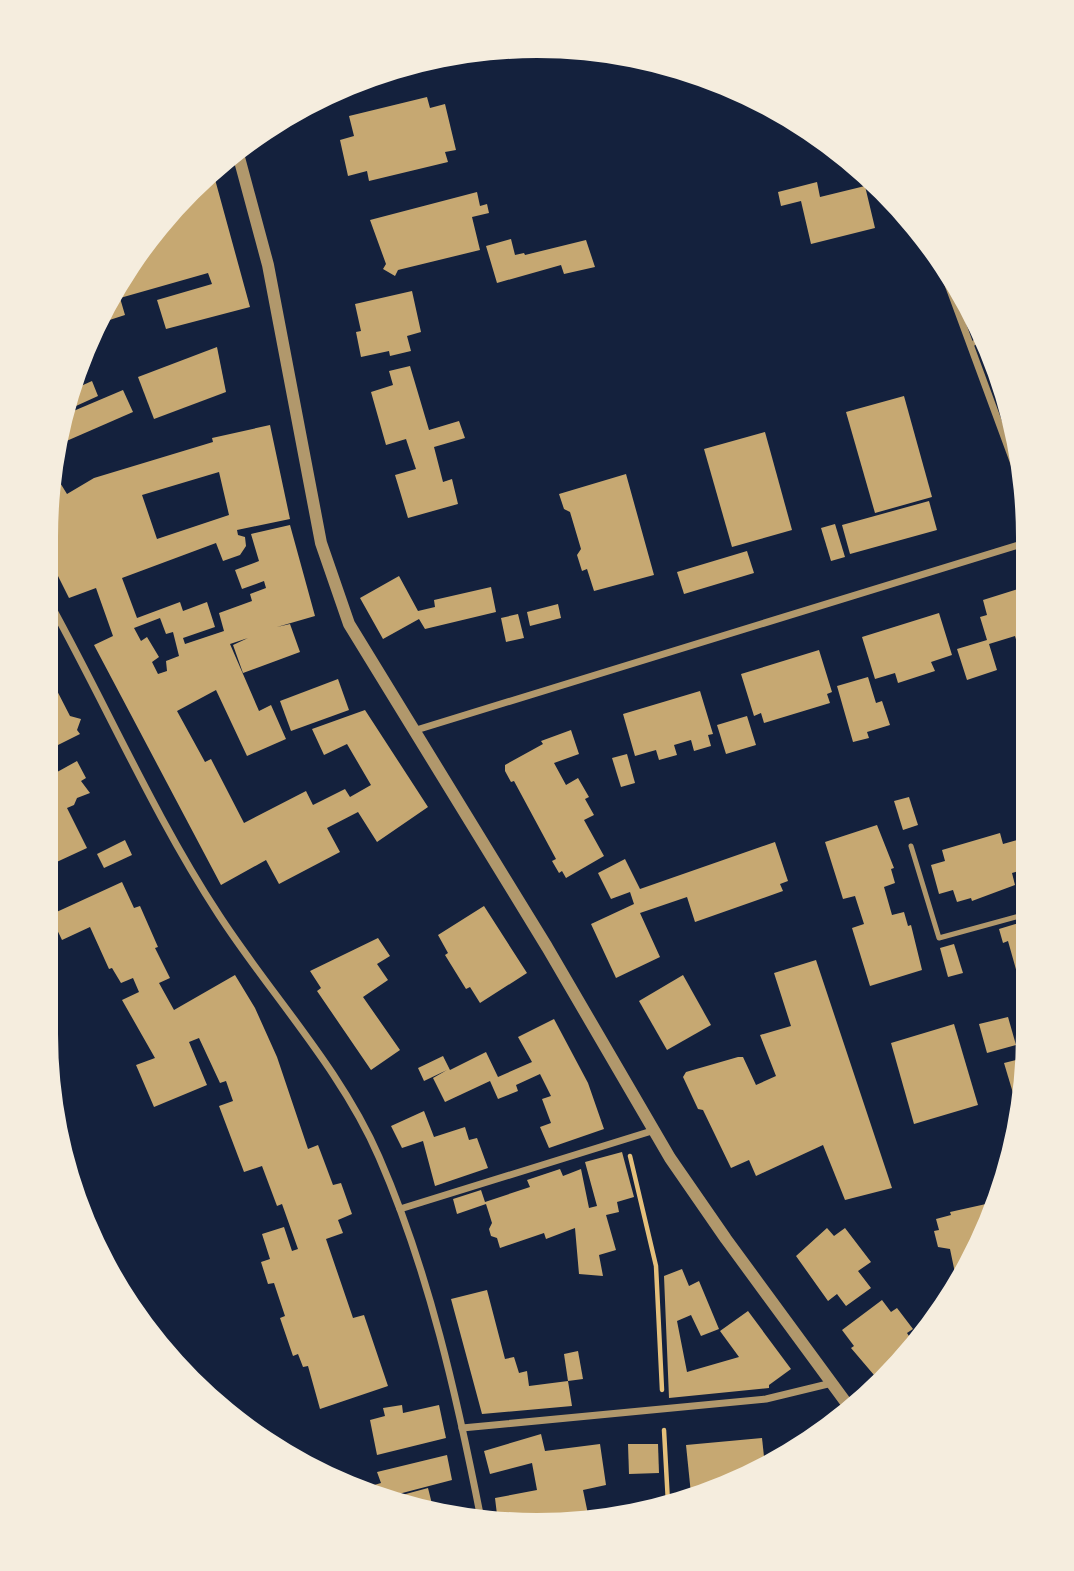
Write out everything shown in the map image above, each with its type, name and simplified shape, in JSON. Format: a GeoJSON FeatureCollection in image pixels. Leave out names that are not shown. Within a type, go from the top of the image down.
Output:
{"type":"FeatureCollection","features":[{"type":"Feature","properties":{"kind":"street"},"geometry":{"type":"LineString","coordinates":[[240,161],[268,265],[327,565],[349,624],[706,1212],[845,1401]]}},
{"type":"Feature","properties":{"kind":"street"},"geometry":{"type":"LineString","coordinates":[[954,301],[1007,446]]}},
{"type":"Feature","properties":{"kind":"street"},"geometry":{"type":"LineString","coordinates":[[412,731],[1016,546]]}},
{"type":"Feature","properties":{"kind":"street"},"geometry":{"type":"LineString","coordinates":[[58,625],[219,916],[351,1104],[379,1156],[419,1265],[462,1429],[479,1509]]}},
{"type":"Feature","properties":{"kind":"street"},"geometry":{"type":"LineString","coordinates":[[400,1209],[654,1130]]}},
{"type":"Feature","properties":{"kind":"street"},"geometry":{"type":"LineString","coordinates":[[462,1429],[783,1397],[832,1383]]}},
{"type":"Feature","properties":{"kind":"lane"},"geometry":{"type":"LineString","coordinates":[[970,345],[975,342]]}},
{"type":"Feature","properties":{"kind":"lane"},"geometry":{"type":"LineString","coordinates":[[911,846],[939,938],[1016,917]]}},
{"type":"Feature","properties":{"kind":"path"},"geometry":{"type":"LineString","coordinates":[[654,1130],[630,1156],[656,1266],[668,1495]]}},
{"type":"Feature","properties":{"kind":"building"},"geometry":{"type":"Polygon","coordinates":[[[427,97],[430,108],[445,104],[456,150],[445,152],[448,162],[369,181],[367,171],[348,176],[340,140],[354,136],[349,116],[427,97]]]}},
{"type":"Feature","properties":{"kind":"building"},"geometry":{"type":"Polygon","coordinates":[[[216,182],[250,307],[166,329],[157,300],[212,284],[208,273],[122,298],[157,245],[216,182]]]}},
{"type":"Feature","properties":{"kind":"building"},"geometry":{"type":"Polygon","coordinates":[[[817,182],[820,197],[863,186],[875,228],[811,244],[801,201],[781,206],[778,192],[817,182]]]}},
{"type":"Feature","properties":{"kind":"building"},"geometry":{"type":"Polygon","coordinates":[[[477,192],[480,206],[487,204],[489,213],[472,217],[480,250],[398,270],[395,276],[383,269],[386,264],[370,220],[477,192]]]}},
{"type":"Feature","properties":{"kind":"building"},"geometry":{"type":"Polygon","coordinates":[[[511,239],[515,255],[586,240],[595,267],[564,274],[561,265],[497,283],[486,246],[511,239]]]}},
{"type":"Feature","properties":{"kind":"building"},"geometry":{"type":"Polygon","coordinates":[[[412,291],[421,332],[407,336],[411,351],[390,356],[389,351],[361,357],[356,332],[361,331],[355,304],[412,291]]]}},
{"type":"Feature","properties":{"kind":"building"},"geometry":{"type":"Polygon","coordinates":[[[121,300],[125,315],[110,320],[121,300]]]}},
{"type":"Feature","properties":{"kind":"building"},"geometry":{"type":"Polygon","coordinates":[[[217,347],[226,392],[154,419],[138,377],[217,347]]]}},
{"type":"Feature","properties":{"kind":"building"},"geometry":{"type":"Polygon","coordinates":[[[410,366],[429,430],[459,421],[465,438],[434,447],[443,482],[452,479],[458,504],[408,518],[395,475],[416,469],[406,439],[386,445],[371,392],[393,385],[389,371],[410,366]]]}},
{"type":"Feature","properties":{"kind":"building"},"geometry":{"type":"Polygon","coordinates":[[[92,381],[98,396],[76,406],[82,385],[92,381]]]}},
{"type":"Feature","properties":{"kind":"building"},"geometry":{"type":"Polygon","coordinates":[[[123,390],[133,412],[68,440],[75,410],[123,390]]]}},
{"type":"Feature","properties":{"kind":"building"},"geometry":{"type":"Polygon","coordinates":[[[904,396],[932,497],[875,513],[846,412],[904,396]]]}},
{"type":"Feature","properties":{"kind":"building"},"geometry":{"type":"Polygon","coordinates":[[[270,425],[290,519],[237,530],[238,535],[245,537],[246,546],[240,555],[223,561],[216,543],[122,578],[137,618],[180,602],[183,611],[207,602],[215,627],[183,638],[185,644],[224,631],[219,613],[252,601],[250,594],[266,588],[264,581],[242,589],[235,570],[259,561],[251,534],[290,525],[315,616],[277,627],[290,624],[300,652],[243,673],[233,645],[248,638],[230,644],[259,711],[271,705],[286,739],[247,756],[216,690],[177,711],[205,762],[211,759],[244,823],[306,791],[313,805],[345,789],[350,797],[371,785],[347,744],[324,755],[312,729],[365,710],[428,807],[377,842],[358,812],[327,828],[340,852],[279,884],[266,860],[221,885],[94,645],[113,636],[96,588],[69,598],[58,576],[61,484],[67,494],[94,478],[213,442],[212,438],[270,425]],[[219,472],[142,495],[157,539],[229,515],[219,472]],[[160,618],[134,628],[141,641],[147,637],[159,657],[152,662],[158,674],[167,671],[166,661],[179,656],[173,632],[166,634],[160,618]]]}},
{"type":"Feature","properties":{"kind":"building"},"geometry":{"type":"Polygon","coordinates":[[[765,432],[792,530],[732,547],[704,449],[765,432]]]}},
{"type":"Feature","properties":{"kind":"building"},"geometry":{"type":"Polygon","coordinates":[[[626,474],[654,575],[594,591],[587,569],[582,571],[577,555],[581,549],[570,512],[564,509],[559,494],[626,474]]]}},
{"type":"Feature","properties":{"kind":"building"},"geometry":{"type":"Polygon","coordinates":[[[929,501],[937,530],[850,554],[842,525],[929,501]]]}},
{"type":"Feature","properties":{"kind":"building"},"geometry":{"type":"Polygon","coordinates":[[[835,524],[845,557],[831,561],[821,528],[835,524]]]}},
{"type":"Feature","properties":{"kind":"building"},"geometry":{"type":"Polygon","coordinates":[[[747,551],[754,573],[684,594],[677,572],[747,551]]]}},
{"type":"Feature","properties":{"kind":"building"},"geometry":{"type":"Polygon","coordinates":[[[399,576],[418,611],[435,607],[434,600],[491,587],[496,612],[425,629],[419,619],[383,639],[360,598],[399,576]]]}},
{"type":"Feature","properties":{"kind":"building"},"geometry":{"type":"Polygon","coordinates":[[[1016,590],[1016,639],[1015,636],[989,644],[997,670],[967,680],[957,649],[987,640],[980,617],[987,615],[983,600],[1016,590]]]}},
{"type":"Feature","properties":{"kind":"building"},"geometry":{"type":"Polygon","coordinates":[[[558,604],[561,618],[530,626],[527,612],[558,604]]]}},
{"type":"Feature","properties":{"kind":"building"},"geometry":{"type":"Polygon","coordinates":[[[939,613],[952,655],[931,662],[935,671],[898,683],[895,673],[875,679],[862,637],[939,613]]]}},
{"type":"Feature","properties":{"kind":"building"},"geometry":{"type":"Polygon","coordinates":[[[518,614],[524,638],[506,642],[501,618],[518,614]]]}},
{"type":"Feature","properties":{"kind":"building"},"geometry":{"type":"Polygon","coordinates":[[[819,650],[832,692],[827,694],[830,703],[764,723],[761,713],[754,716],[741,674],[819,650]]]}},
{"type":"Feature","properties":{"kind":"building"},"geometry":{"type":"Polygon","coordinates":[[[868,677],[876,703],[882,701],[890,725],[867,732],[869,738],[853,742],[837,686],[868,677]]]}},
{"type":"Feature","properties":{"kind":"building"},"geometry":{"type":"Polygon","coordinates":[[[338,679],[349,710],[291,731],[280,701],[338,679]]]}},
{"type":"Feature","properties":{"kind":"building"},"geometry":{"type":"Polygon","coordinates":[[[700,691],[713,734],[708,735],[711,746],[694,751],[691,740],[674,745],[677,755],[659,760],[656,750],[635,756],[623,714],[700,691]]]}},
{"type":"Feature","properties":{"kind":"building"},"geometry":{"type":"Polygon","coordinates":[[[58,693],[70,716],[81,719],[77,730],[80,734],[58,745],[58,693]]]}},
{"type":"Feature","properties":{"kind":"building"},"geometry":{"type":"Polygon","coordinates":[[[747,716],[756,745],[726,754],[717,725],[747,716]]]}},
{"type":"Feature","properties":{"kind":"building"},"geometry":{"type":"Polygon","coordinates":[[[571,730],[579,754],[554,763],[566,785],[578,778],[589,797],[585,799],[594,815],[584,820],[604,856],[566,878],[562,871],[559,873],[552,861],[556,859],[514,781],[511,782],[505,771],[505,765],[543,744],[541,741],[571,730]]]}},
{"type":"Feature","properties":{"kind":"building"},"geometry":{"type":"Polygon","coordinates":[[[627,754],[635,783],[621,787],[612,758],[627,754]]]}},
{"type":"Feature","properties":{"kind":"building"},"geometry":{"type":"Polygon","coordinates":[[[77,761],[86,778],[81,781],[90,793],[77,798],[74,805],[67,808],[87,848],[58,861],[58,772],[77,761]]]}},
{"type":"Feature","properties":{"kind":"building"},"geometry":{"type":"Polygon","coordinates":[[[909,797],[918,825],[903,830],[894,801],[909,797]]]}},
{"type":"Feature","properties":{"kind":"building"},"geometry":{"type":"Polygon","coordinates":[[[877,825],[894,868],[891,869],[895,883],[884,887],[892,915],[904,912],[908,926],[911,925],[922,970],[870,986],[852,928],[864,924],[855,896],[843,899],[825,842],[877,825]]]}},
{"type":"Feature","properties":{"kind":"building"},"geometry":{"type":"Polygon","coordinates":[[[1000,833],[1003,844],[1016,840],[1016,872],[1012,873],[1015,885],[972,901],[971,898],[957,902],[953,890],[939,894],[931,865],[945,861],[942,850],[1000,833]]]}},
{"type":"Feature","properties":{"kind":"building"},"geometry":{"type":"Polygon","coordinates":[[[125,840],[132,855],[104,868],[97,854],[125,840]]]}},
{"type":"Feature","properties":{"kind":"building"},"geometry":{"type":"Polygon","coordinates":[[[775,842],[788,881],[780,884],[783,891],[695,922],[687,897],[640,913],[660,957],[616,978],[591,924],[634,904],[630,892],[611,899],[598,873],[625,859],[640,889],[775,842]]]}},
{"type":"Feature","properties":{"kind":"building"},"geometry":{"type":"Polygon","coordinates":[[[122,882],[134,908],[140,906],[158,947],[155,948],[170,978],[159,983],[174,1010],[235,975],[255,1008],[277,1057],[308,1149],[318,1145],[333,1185],[341,1183],[352,1214],[338,1220],[343,1233],[326,1239],[353,1318],[364,1315],[388,1386],[320,1409],[308,1366],[303,1367],[298,1354],[293,1356],[280,1318],[285,1316],[274,1283],[268,1284],[261,1262],[270,1259],[262,1234],[284,1227],[292,1251],[298,1249],[282,1204],[277,1206],[262,1166],[244,1172],[219,1106],[233,1101],[226,1081],[220,1083],[199,1038],[189,1042],[207,1085],[154,1107],[136,1065],[155,1058],[122,1000],[139,992],[133,978],[121,983],[112,968],[109,969],[90,927],[62,940],[58,932],[58,911],[122,882]]]}},
{"type":"Feature","properties":{"kind":"building"},"geometry":{"type":"Polygon","coordinates":[[[484,906],[527,973],[480,1003],[470,987],[466,989],[445,955],[448,953],[438,935],[484,906]]]}},
{"type":"Feature","properties":{"kind":"building"},"geometry":{"type":"Polygon","coordinates":[[[1016,924],[1016,969],[1008,941],[1003,943],[999,929],[1016,924]]]}},
{"type":"Feature","properties":{"kind":"building"},"geometry":{"type":"Polygon","coordinates":[[[378,938],[390,956],[377,964],[388,980],[363,997],[400,1050],[371,1070],[317,991],[321,988],[310,971],[378,938]]]}},
{"type":"Feature","properties":{"kind":"building"},"geometry":{"type":"Polygon","coordinates":[[[954,944],[963,973],[948,977],[940,948],[954,944]]]}},
{"type":"Feature","properties":{"kind":"building"},"geometry":{"type":"Polygon","coordinates":[[[816,960],[892,1188],[845,1200],[823,1145],[756,1176],[749,1160],[731,1168],[703,1110],[698,1109],[683,1077],[686,1072],[738,1057],[743,1057],[756,1085],[776,1076],[760,1035],[791,1026],[774,973],[816,960]]]}},
{"type":"Feature","properties":{"kind":"building"},"geometry":{"type":"Polygon","coordinates":[[[683,975],[711,1025],[667,1050],[639,1001],[683,975]]]}},
{"type":"Feature","properties":{"kind":"building"},"geometry":{"type":"Polygon","coordinates":[[[1008,1017],[1016,1045],[987,1053],[979,1024],[1008,1017]]]}},
{"type":"Feature","properties":{"kind":"building"},"geometry":{"type":"Polygon","coordinates":[[[554,1019],[588,1083],[604,1129],[549,1148],[540,1127],[551,1123],[542,1099],[551,1096],[540,1074],[516,1085],[518,1091],[498,1099],[490,1081],[445,1102],[433,1078],[447,1070],[424,1081],[418,1068],[443,1056],[450,1070],[486,1052],[498,1077],[532,1062],[518,1037],[554,1019]]]}},
{"type":"Feature","properties":{"kind":"building"},"geometry":{"type":"Polygon","coordinates":[[[954,1024],[978,1105],[914,1124],[891,1043],[954,1024]]]}},
{"type":"Feature","properties":{"kind":"building"},"geometry":{"type":"Polygon","coordinates":[[[1015,1060],[1013,1091],[1004,1063],[1015,1060]]]}},
{"type":"Feature","properties":{"kind":"building"},"geometry":{"type":"Polygon","coordinates":[[[424,1111],[434,1137],[465,1127],[469,1140],[477,1138],[488,1168],[435,1186],[423,1141],[402,1148],[391,1126],[424,1111]]]}},
{"type":"Feature","properties":{"kind":"building"},"geometry":{"type":"Polygon","coordinates":[[[622,1152],[634,1197],[617,1202],[619,1212],[606,1215],[616,1250],[599,1255],[603,1276],[579,1274],[575,1228],[546,1239],[544,1233],[500,1248],[497,1238],[491,1236],[489,1229],[492,1223],[486,1204],[457,1214],[453,1199],[481,1190],[485,1202],[530,1187],[527,1180],[560,1169],[563,1176],[581,1169],[589,1208],[597,1206],[585,1162],[622,1152]]]}},
{"type":"Feature","properties":{"kind":"building"},"geometry":{"type":"Polygon","coordinates":[[[985,1204],[954,1270],[950,1249],[938,1247],[934,1231],[939,1230],[936,1219],[951,1215],[950,1212],[985,1204]]]}},
{"type":"Feature","properties":{"kind":"building"},"geometry":{"type":"Polygon","coordinates":[[[827,1228],[834,1236],[845,1228],[871,1262],[858,1271],[871,1288],[846,1306],[837,1294],[828,1301],[796,1256],[827,1228]]]}},
{"type":"Feature","properties":{"kind":"building"},"geometry":{"type":"Polygon","coordinates":[[[682,1269],[689,1286],[699,1281],[719,1329],[701,1336],[691,1315],[677,1321],[687,1372],[739,1357],[720,1331],[748,1311],[791,1369],[769,1385],[769,1388],[669,1398],[664,1276],[682,1269]]]}},
{"type":"Feature","properties":{"kind":"building"},"geometry":{"type":"Polygon","coordinates":[[[487,1290],[505,1359],[514,1357],[519,1373],[527,1371],[529,1386],[568,1381],[572,1406],[482,1414],[451,1299],[487,1290]]]}},
{"type":"Feature","properties":{"kind":"building"},"geometry":{"type":"Polygon","coordinates":[[[882,1300],[891,1312],[897,1308],[913,1329],[874,1375],[851,1348],[854,1346],[842,1330],[882,1300]]]}},
{"type":"Feature","properties":{"kind":"building"},"geometry":{"type":"Polygon","coordinates":[[[578,1351],[583,1379],[568,1381],[564,1354],[578,1351]]]}},
{"type":"Feature","properties":{"kind":"building"},"geometry":{"type":"Polygon","coordinates":[[[402,1405],[403,1413],[439,1405],[446,1438],[377,1455],[370,1420],[385,1416],[383,1408],[402,1405]]]}},
{"type":"Feature","properties":{"kind":"building"},"geometry":{"type":"Polygon","coordinates":[[[541,1434],[545,1451],[600,1444],[606,1485],[583,1490],[587,1510],[537,1513],[497,1511],[495,1498],[537,1490],[532,1463],[490,1474],[484,1451],[541,1434]]]}},
{"type":"Feature","properties":{"kind":"building"},"geometry":{"type":"Polygon","coordinates":[[[762,1438],[764,1456],[690,1488],[686,1445],[762,1438]]]}},
{"type":"Feature","properties":{"kind":"building"},"geometry":{"type":"Polygon","coordinates":[[[628,1444],[658,1444],[659,1473],[629,1474],[628,1444]]]}},
{"type":"Feature","properties":{"kind":"building"},"geometry":{"type":"Polygon","coordinates":[[[447,1455],[452,1480],[401,1493],[375,1485],[381,1483],[377,1472],[447,1455]]]}},
{"type":"Feature","properties":{"kind":"building"},"geometry":{"type":"Polygon","coordinates":[[[428,1488],[431,1501],[413,1497],[404,1494],[428,1488]]]}}]}
